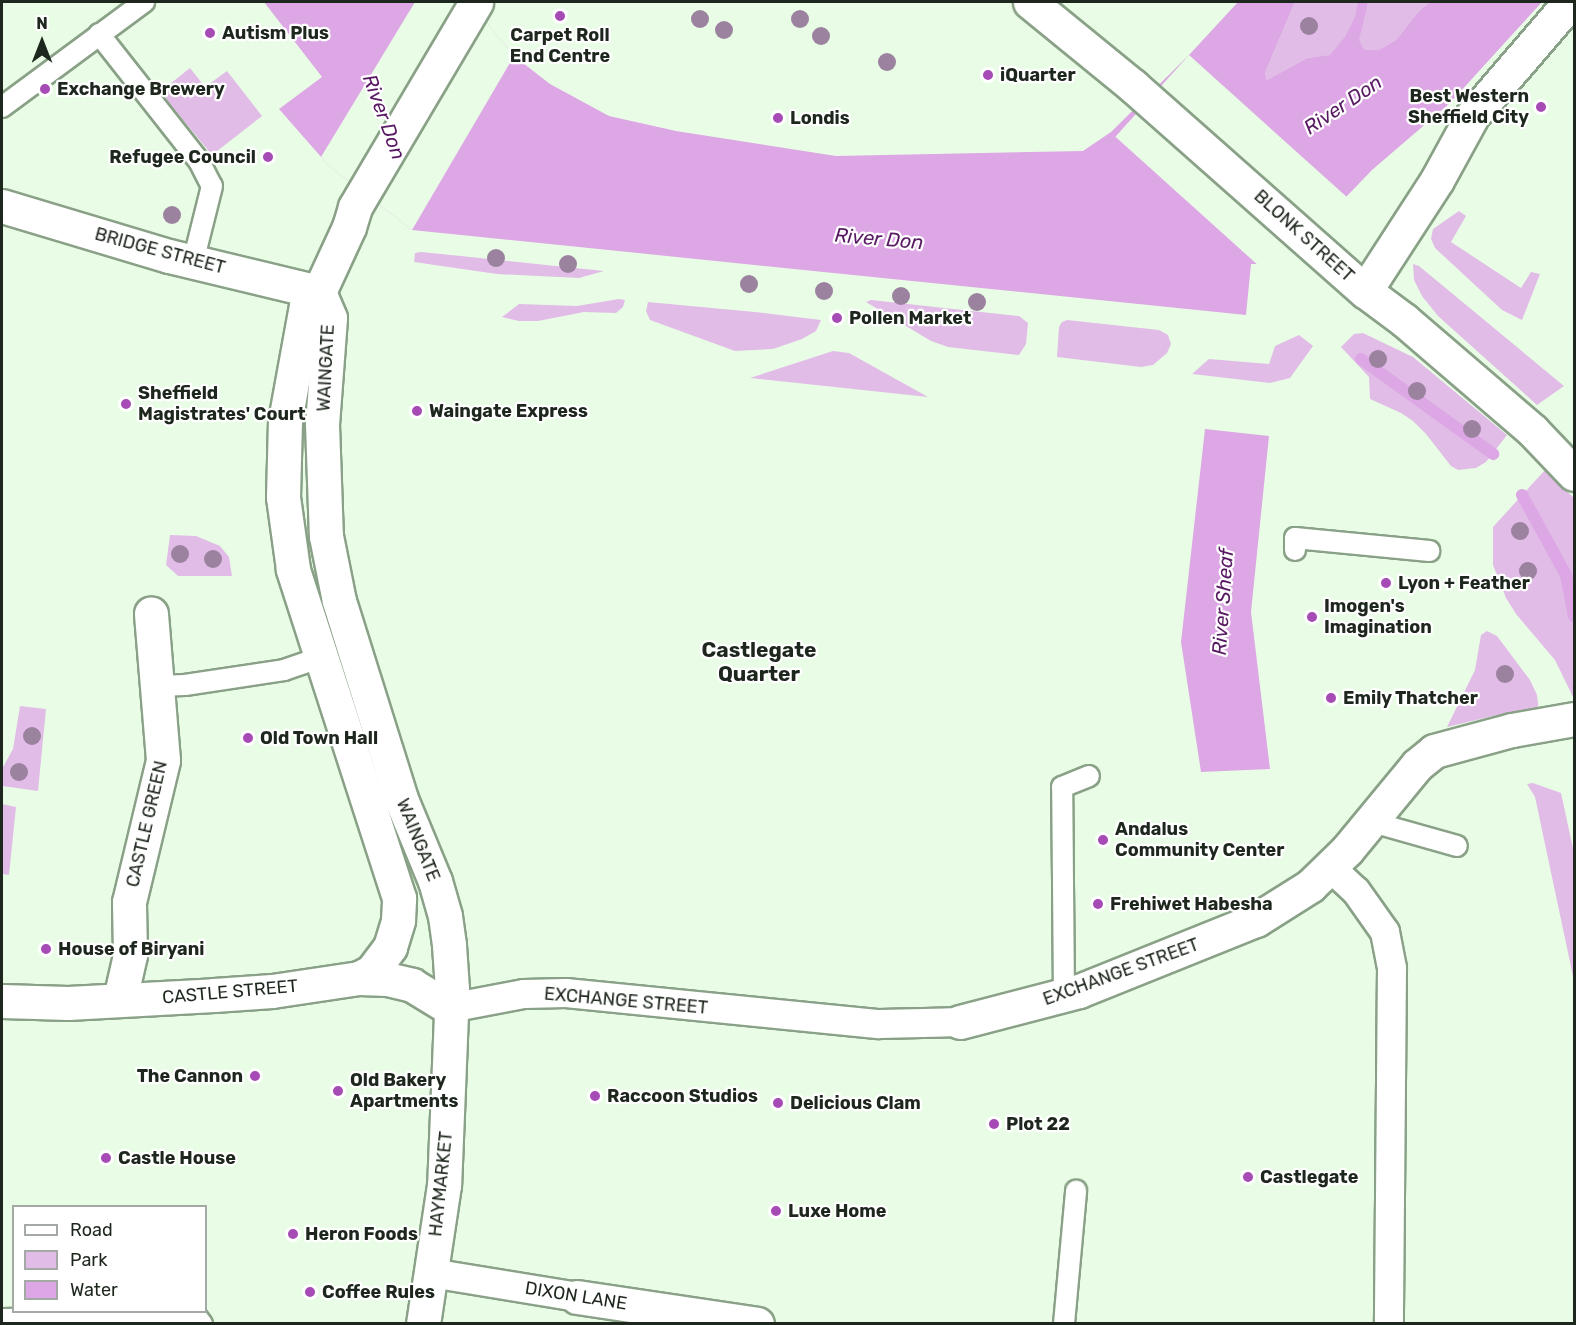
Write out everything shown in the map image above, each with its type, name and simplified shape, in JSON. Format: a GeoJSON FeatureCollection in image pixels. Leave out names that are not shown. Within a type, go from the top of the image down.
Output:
{"type":"FeatureCollection","features":[{"type":"Feature","properties":{"kind":"street"},"geometry":{"type":"LineString","coordinates":[[319,292],[349,227],[355,207],[476,2]]}},
{"type":"Feature","properties":{"kind":"street","name":"BLONK STREET"},"geometry":{"type":"LineString","coordinates":[[1030,2],[1146,97],[1365,291],[1404,320],[1525,424],[1575,474]]}},
{"type":"Feature","properties":{"kind":"street"},"geometry":{"type":"LineString","coordinates":[[1365,291],[1437,180],[1472,116],[1570,2]]}},
{"type":"Feature","properties":{"kind":"street","name":"BRIDGE STREET"},"geometry":{"type":"LineString","coordinates":[[2,206],[181,259],[319,292]]}},
{"type":"Feature","properties":{"kind":"street","name":"WAINGATE"},"geometry":{"type":"LineString","coordinates":[[359,978],[372,971],[390,946],[398,920],[399,898],[293,569],[283,497],[285,421],[299,339],[306,306],[319,292],[330,318],[322,424],[326,536],[339,601],[397,788],[435,881],[445,916],[452,978],[450,1008]]}},
{"type":"Feature","properties":{"kind":"street","name":"CASTLE GREEN"},"geometry":{"type":"LineString","coordinates":[[120,999],[130,955],[129,902],[163,760],[151,614]]}},
{"type":"Feature","properties":{"kind":"street","name":"EXCHANGE STREET"},"geometry":{"type":"LineString","coordinates":[[450,1008],[524,994],[566,993],[879,1024],[960,1022],[1064,996],[1256,920],[1310,886],[1372,822],[1417,765],[1434,751],[1512,730],[1575,719]]}},
{"type":"Feature","properties":{"kind":"street"},"geometry":{"type":"LineString","coordinates":[[1330,867],[1356,891],[1385,933],[1392,968],[1389,1323]]}},
{"type":"Feature","properties":{"kind":"street","name":"CASTLE STREET"},"geometry":{"type":"LineString","coordinates":[[2,1001],[68,1003],[272,991],[359,978],[387,979],[412,985],[450,1008]]}},
{"type":"Feature","properties":{"kind":"street","name":"HAYMARKET"},"geometry":{"type":"LineString","coordinates":[[423,1323],[444,1185],[450,1008]]}},
{"type":"Feature","properties":{"kind":"street","name":"DIXON LANE"},"geometry":{"type":"LineString","coordinates":[[431,1273],[757,1323]]}},
{"type":"Feature","properties":{"kind":"lane"},"geometry":{"type":"LineString","coordinates":[[2,107],[144,2]]}},
{"type":"Feature","properties":{"kind":"lane"},"geometry":{"type":"LineString","coordinates":[[99,34],[199,161],[212,186],[181,259]]}},
{"type":"Feature","properties":{"kind":"lane"},"geometry":{"type":"LineString","coordinates":[[1295,550],[1295,538],[1429,551]]}},
{"type":"Feature","properties":{"kind":"lane"},"geometry":{"type":"LineString","coordinates":[[157,686],[185,685],[284,670],[322,657]]}},
{"type":"Feature","properties":{"kind":"lane"},"geometry":{"type":"LineString","coordinates":[[1064,996],[1062,787],[1089,776]]}},
{"type":"Feature","properties":{"kind":"lane"},"geometry":{"type":"LineString","coordinates":[[1372,822],[1456,846]]}},
{"type":"Feature","properties":{"kind":"lane"},"geometry":{"type":"LineString","coordinates":[[1064,1323],[1076,1191]]}},
{"type":"Feature","properties":{"kind":"lane"},"geometry":{"type":"LineString","coordinates":[[2,1319],[196,1316],[202,1323]]}},
{"type":"Feature","properties":{"kind":"green space"},"geometry":{"type":"Polygon","coordinates":[[[1295,2],[1430,2],[1418,12],[1396,40],[1378,50],[1307,58],[1267,80],[1265,73],[1295,2]]]}},
{"type":"Feature","properties":{"kind":"green space"},"geometry":{"type":"Polygon","coordinates":[[[190,68],[205,87],[227,71],[262,116],[212,155],[160,92],[190,68]]]}},
{"type":"Feature","properties":{"kind":"green space"},"geometry":{"type":"Polygon","coordinates":[[[1459,211],[1466,216],[1451,242],[1521,288],[1531,272],[1540,274],[1522,320],[1502,310],[1435,248],[1431,239],[1433,229],[1459,211]]]}},
{"type":"Feature","properties":{"kind":"green space"},"geometry":{"type":"Polygon","coordinates":[[[415,253],[604,271],[579,278],[497,274],[414,262],[415,253]]]}},
{"type":"Feature","properties":{"kind":"green space"},"geometry":{"type":"Polygon","coordinates":[[[1413,264],[1419,266],[1564,386],[1537,405],[1438,316],[1422,296],[1414,280],[1413,264]]]}},
{"type":"Feature","properties":{"kind":"green space"},"geometry":{"type":"Polygon","coordinates":[[[625,300],[623,307],[616,313],[584,312],[538,321],[519,321],[502,317],[519,304],[577,306],[625,300]]]}},
{"type":"Feature","properties":{"kind":"green space"},"geometry":{"type":"Polygon","coordinates":[[[871,300],[1019,316],[1028,323],[1026,344],[1019,355],[948,347],[931,341],[866,302],[871,300]]]}},
{"type":"Feature","properties":{"kind":"green space"},"geometry":{"type":"Polygon","coordinates":[[[648,302],[821,320],[816,331],[802,339],[773,349],[735,351],[650,320],[646,311],[648,302]]]}},
{"type":"Feature","properties":{"kind":"green space"},"geometry":{"type":"Polygon","coordinates":[[[1067,320],[1159,330],[1168,335],[1171,344],[1167,353],[1153,365],[1141,367],[1057,357],[1059,327],[1067,320]]]}},
{"type":"Feature","properties":{"kind":"green space"},"geometry":{"type":"Polygon","coordinates":[[[1363,333],[1413,357],[1507,435],[1486,462],[1476,468],[1458,470],[1451,466],[1413,421],[1370,399],[1369,377],[1341,347],[1354,334],[1363,333]]]}},
{"type":"Feature","properties":{"kind":"green space"},"geometry":{"type":"Polygon","coordinates":[[[1299,335],[1313,346],[1290,378],[1270,383],[1192,374],[1209,359],[1269,364],[1275,346],[1299,335]]]}},
{"type":"Feature","properties":{"kind":"green space"},"geometry":{"type":"Polygon","coordinates":[[[833,351],[849,353],[928,397],[750,378],[833,351]]]}},
{"type":"Feature","properties":{"kind":"green space"},"geometry":{"type":"Polygon","coordinates":[[[1545,470],[1574,498],[1574,699],[1555,660],[1516,614],[1506,598],[1493,565],[1493,527],[1545,470]]]}},
{"type":"Feature","properties":{"kind":"green space"},"geometry":{"type":"Polygon","coordinates":[[[170,535],[196,536],[220,546],[229,557],[232,576],[178,576],[166,565],[170,535]]]}},
{"type":"Feature","properties":{"kind":"green space"},"geometry":{"type":"Polygon","coordinates":[[[1487,631],[1497,636],[1530,680],[1537,695],[1539,711],[1493,716],[1447,727],[1475,670],[1481,635],[1487,631]]]}},
{"type":"Feature","properties":{"kind":"green space"},"geometry":{"type":"Polygon","coordinates":[[[20,706],[46,709],[38,791],[2,786],[2,769],[13,749],[20,706]]]}},
{"type":"Feature","properties":{"kind":"green space"},"geometry":{"type":"Polygon","coordinates":[[[1533,783],[1561,793],[1574,853],[1574,981],[1535,797],[1527,784],[1533,783]]]}},
{"type":"Feature","properties":{"kind":"green space"},"geometry":{"type":"Polygon","coordinates":[[[2,804],[16,807],[9,875],[2,874],[2,804]]]}},
{"type":"Feature","properties":{"kind":"water","name":"River Don"},"geometry":{"type":"Polygon","coordinates":[[[264,2],[470,2],[514,56],[550,84],[609,116],[676,131],[836,156],[1083,151],[1111,132],[1189,55],[1238,2],[1295,2],[1265,73],[1267,80],[1307,58],[1330,55],[1345,37],[1355,17],[1358,2],[1368,2],[1359,40],[1364,50],[1378,50],[1396,40],[1418,12],[1430,2],[1542,2],[1450,103],[1372,170],[1347,196],[1261,264],[1251,264],[1246,315],[412,230],[329,166],[279,109],[322,77],[264,2]]]}},
{"type":"Feature","properties":{"kind":"water","name":"River Sheaf"},"geometry":{"type":"Polygon","coordinates":[[[1205,429],[1269,436],[1251,612],[1270,769],[1201,772],[1181,642],[1205,429]]]}},
{"type":"Feature","properties":{"kind":"pier"},"geometry":{"type":"Polygon","coordinates":[[[415,2],[470,2],[514,56],[412,230],[329,166],[321,157],[415,2]]]}},
{"type":"Feature","properties":{"kind":"pier"},"geometry":{"type":"Polygon","coordinates":[[[1189,55],[1347,197],[1273,279],[1115,137],[1189,55]]]}},
{"type":"Feature","properties":{"kind":"waterway"},"geometry":{"type":"LineString","coordinates":[[1361,359],[1493,454]]}},
{"type":"Feature","properties":{"kind":"waterway"},"geometry":{"type":"LineString","coordinates":[[1522,495],[1566,575],[1574,616]]}},
{"type":"Feature","properties":{"kind":"place","name":"Carpet Roll End Centre"},"geometry":{"type":"Point","coordinates":[560,16]}},
{"type":"Feature","properties":{"kind":"place","name":"Autism Plus"},"geometry":{"type":"Point","coordinates":[210,33]}},
{"type":"Feature","properties":{"kind":"place","name":"iQuarter"},"geometry":{"type":"Point","coordinates":[988,75]}},
{"type":"Feature","properties":{"kind":"place","name":"Exchange Brewery"},"geometry":{"type":"Point","coordinates":[45,89]}},
{"type":"Feature","properties":{"kind":"place","name":"Best Western Sheffield City"},"geometry":{"type":"Point","coordinates":[1541,107]}},
{"type":"Feature","properties":{"kind":"place","name":"Londis"},"geometry":{"type":"Point","coordinates":[778,118]}},
{"type":"Feature","properties":{"kind":"place","name":"Refugee Council"},"geometry":{"type":"Point","coordinates":[268,157]}},
{"type":"Feature","properties":{"kind":"place","name":"Pollen Market"},"geometry":{"type":"Point","coordinates":[837,318]}},
{"type":"Feature","properties":{"kind":"place","name":"Sheffield Magistrates' Court"},"geometry":{"type":"Point","coordinates":[126,404]}},
{"type":"Feature","properties":{"kind":"place","name":"Waingate Express"},"geometry":{"type":"Point","coordinates":[417,411]}},
{"type":"Feature","properties":{"kind":"place","name":"Lyon + Feather"},"geometry":{"type":"Point","coordinates":[1386,583]}},
{"type":"Feature","properties":{"kind":"place","name":"Imogen's Imagination"},"geometry":{"type":"Point","coordinates":[1312,617]}},
{"type":"Feature","properties":{"kind":"place","name":"Emily Thatcher"},"geometry":{"type":"Point","coordinates":[1331,698]}},
{"type":"Feature","properties":{"kind":"place","name":"Old Town Hall"},"geometry":{"type":"Point","coordinates":[248,738]}},
{"type":"Feature","properties":{"kind":"place","name":"Andalus Community Center"},"geometry":{"type":"Point","coordinates":[1103,840]}},
{"type":"Feature","properties":{"kind":"place","name":"Frehiwet Habesha"},"geometry":{"type":"Point","coordinates":[1098,904]}},
{"type":"Feature","properties":{"kind":"place","name":"House of Biryani"},"geometry":{"type":"Point","coordinates":[46,949]}},
{"type":"Feature","properties":{"kind":"place","name":"The Cannon"},"geometry":{"type":"Point","coordinates":[255,1076]}},
{"type":"Feature","properties":{"kind":"place","name":"Old Bakery Apartments"},"geometry":{"type":"Point","coordinates":[338,1091]}},
{"type":"Feature","properties":{"kind":"place","name":"Raccoon Studios"},"geometry":{"type":"Point","coordinates":[595,1096]}},
{"type":"Feature","properties":{"kind":"place","name":"Delicious Clam"},"geometry":{"type":"Point","coordinates":[778,1103]}},
{"type":"Feature","properties":{"kind":"place","name":"Plot 22"},"geometry":{"type":"Point","coordinates":[994,1124]}},
{"type":"Feature","properties":{"kind":"place","name":"Castle House"},"geometry":{"type":"Point","coordinates":[106,1158]}},
{"type":"Feature","properties":{"kind":"place","name":"Castlegate"},"geometry":{"type":"Point","coordinates":[1248,1177]}},
{"type":"Feature","properties":{"kind":"place","name":"Luxe Home"},"geometry":{"type":"Point","coordinates":[776,1211]}},
{"type":"Feature","properties":{"kind":"place","name":"Heron Foods"},"geometry":{"type":"Point","coordinates":[293,1234]}},
{"type":"Feature","properties":{"kind":"place","name":"Coffee Rules"},"geometry":{"type":"Point","coordinates":[310,1292]}},
{"type":"Feature","properties":{"kind":"district","name":"Castlegate Quarter"},"geometry":{"type":"Point","coordinates":[759,662]}}]}
